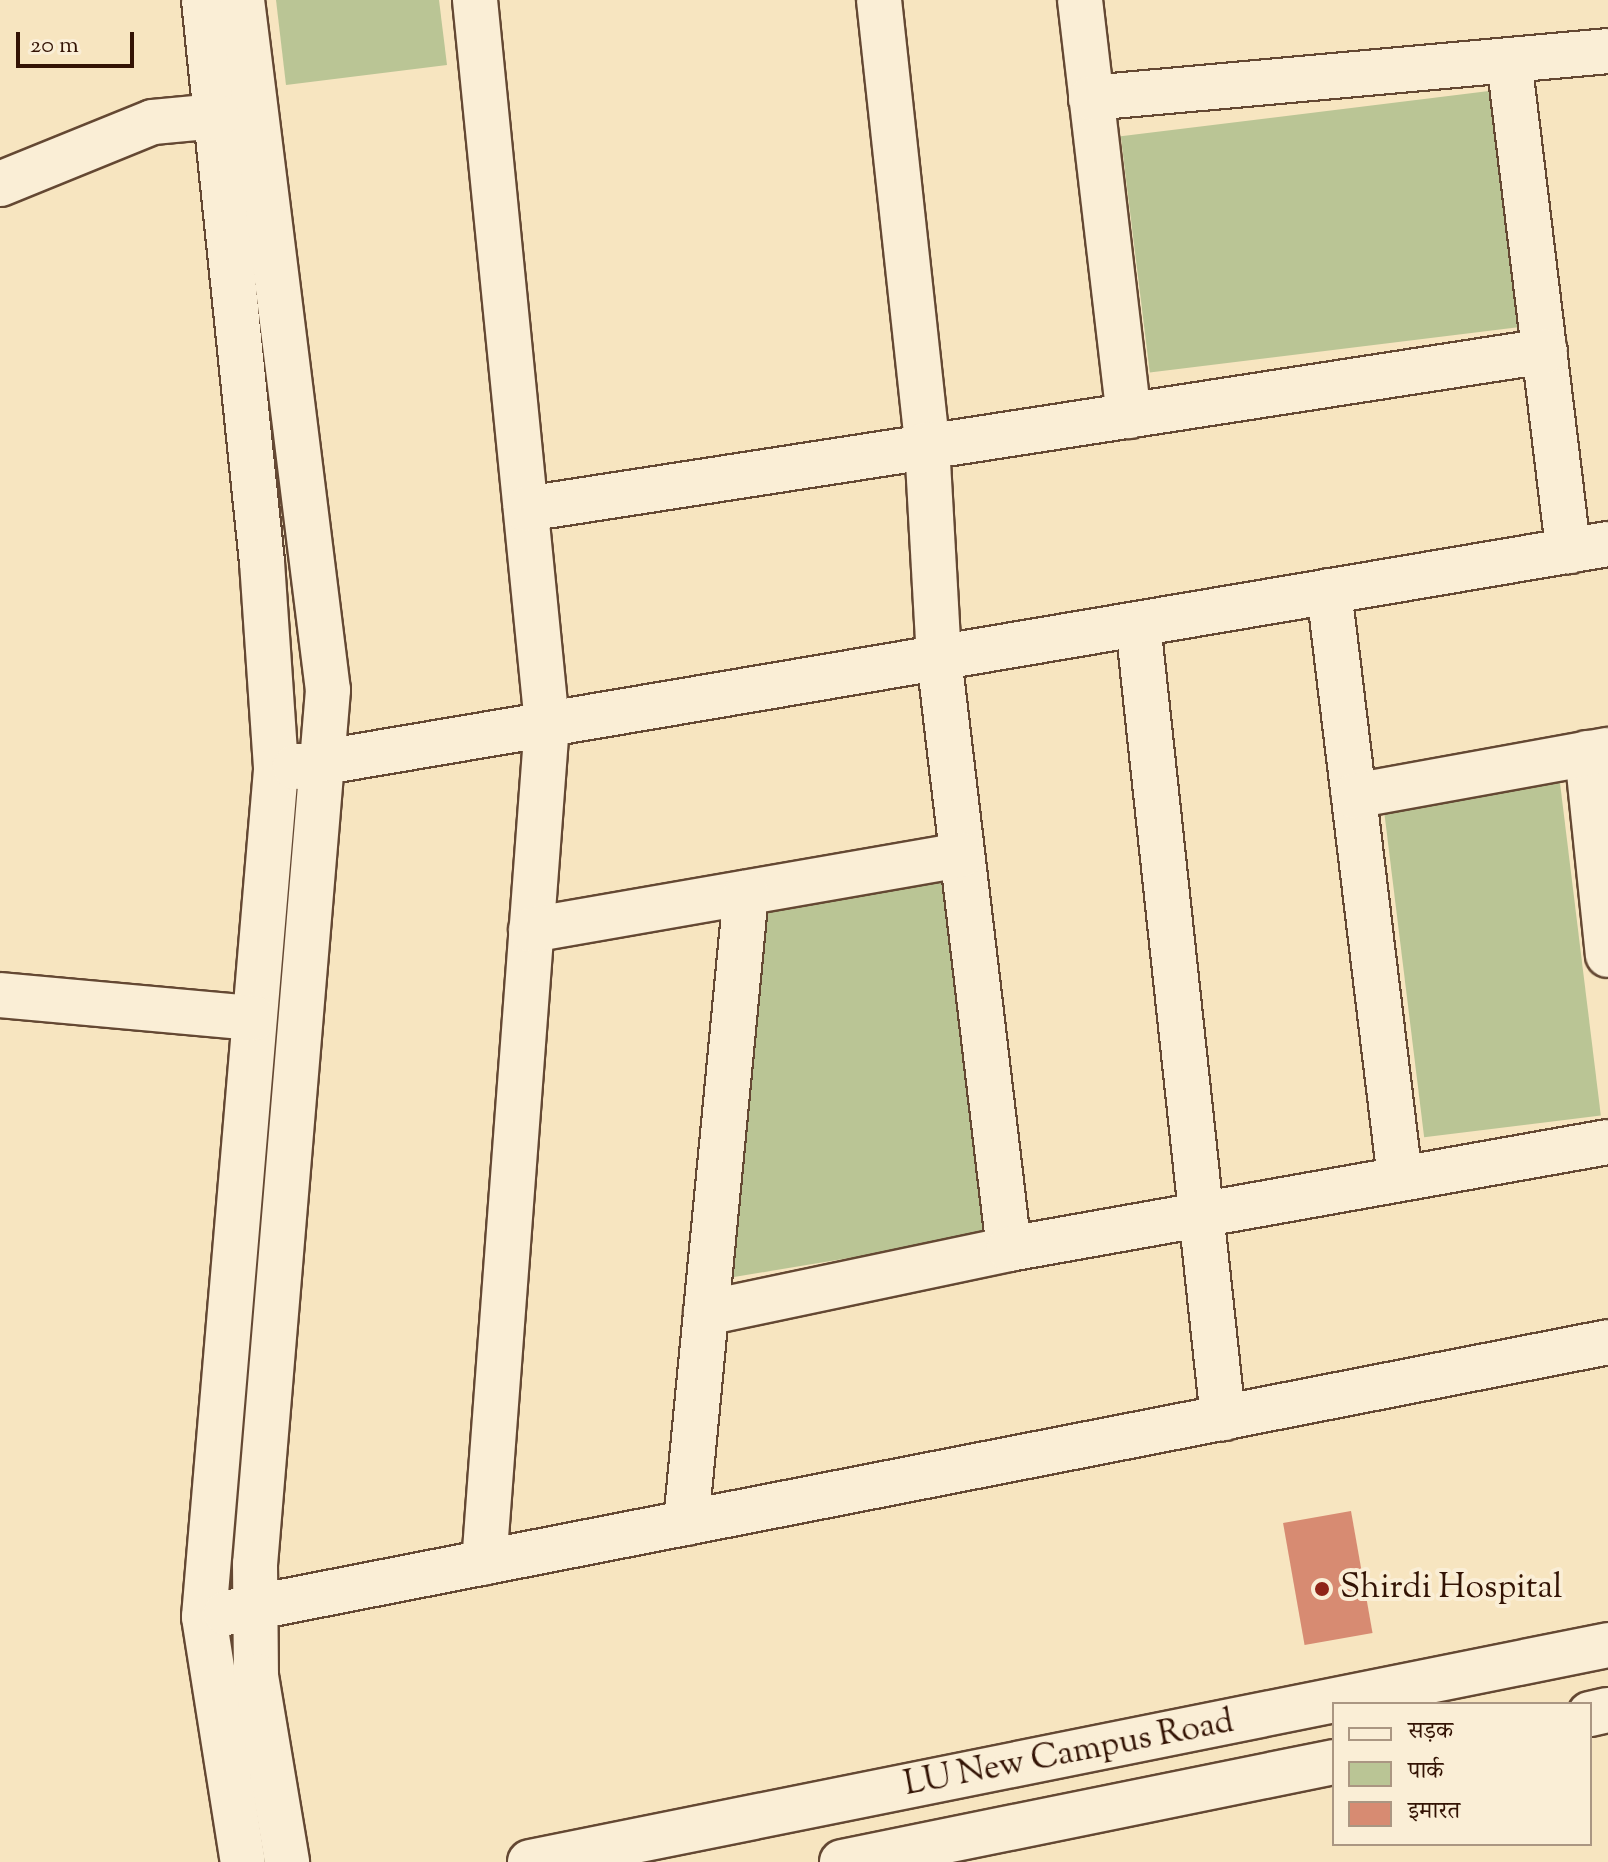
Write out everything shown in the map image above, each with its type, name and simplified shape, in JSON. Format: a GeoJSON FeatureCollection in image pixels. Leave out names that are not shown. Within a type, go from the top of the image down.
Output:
{"type":"FeatureCollection","features":[{"type":"Feature","properties":{"kind":"street"},"geometry":{"type":"LineString","coordinates":[[204,0],[262,562],[276,770],[204,1617],[243,1862]]}},
{"type":"Feature","properties":{"kind":"street"},"geometry":{"type":"LineString","coordinates":[[242,0],[328,690],[255,1607],[256,1676],[287,1862]]}},
{"type":"Feature","properties":{"kind":"street"},"geometry":{"type":"LineString","coordinates":[[475,0],[547,724],[484,1563]]}},
{"type":"Feature","properties":{"kind":"street"},"geometry":{"type":"LineString","coordinates":[[879,0],[927,444],[939,658],[1009,1249]]}},
{"type":"Feature","properties":{"kind":"street"},"geometry":{"type":"LineString","coordinates":[[1080,0],[1129,416]]}},
{"type":"Feature","properties":{"kind":"street"},"geometry":{"type":"LineString","coordinates":[[1091,98],[1608,51]]}},
{"type":"Feature","properties":{"kind":"street"},"geometry":{"type":"LineString","coordinates":[[276,770],[1588,548],[1545,351],[1509,60]]}},
{"type":"Feature","properties":{"kind":"street"},"geometry":{"type":"LineString","coordinates":[[0,184],[153,122],[217,116]]}},
{"type":"Feature","properties":{"kind":"street"},"geometry":{"type":"LineString","coordinates":[[526,509],[927,444],[1545,351]]}},
{"type":"Feature","properties":{"kind":"street"},"geometry":{"type":"LineString","coordinates":[[1329,591],[1400,1179]]}},
{"type":"Feature","properties":{"kind":"street"},"geometry":{"type":"LineString","coordinates":[[1138,624],[1223,1418]]}},
{"type":"Feature","properties":{"kind":"street"},"geometry":{"type":"LineString","coordinates":[[1354,796],[1598,752],[1608,955]]}},
{"type":"Feature","properties":{"kind":"street"},"geometry":{"type":"LineString","coordinates":[[531,930],[962,855]]}},
{"type":"Feature","properties":{"kind":"street"},"geometry":{"type":"LineString","coordinates":[[686,1523],[746,893]]}},
{"type":"Feature","properties":{"kind":"street"},"geometry":{"type":"LineString","coordinates":[[0,995],[254,1018]]}},
{"type":"Feature","properties":{"kind":"street"},"geometry":{"type":"LineString","coordinates":[[706,1313],[1009,1249],[1608,1142]]}},
{"type":"Feature","properties":{"kind":"street"},"geometry":{"type":"LineString","coordinates":[[204,1617],[1608,1342]]}},
{"type":"Feature","properties":{"kind":"street","name":"LU New Campus Road"},"geometry":{"type":"LineString","coordinates":[[530,1862],[1608,1645]]}},
{"type":"Feature","properties":{"kind":"street","name":"LU New Campus Road"},"geometry":{"type":"LineString","coordinates":[[842,1862],[1332,1762]]}},
{"type":"Feature","properties":{"kind":"green space"},"geometry":{"type":"Polygon","coordinates":[[[276,0],[439,0],[447,65],[286,85],[276,0]]]}},
{"type":"Feature","properties":{"kind":"green space"},"geometry":{"type":"Polygon","coordinates":[[[1489,91],[1518,327],[1150,372],[1121,136],[1489,91]]]}},
{"type":"Feature","properties":{"kind":"green space"},"geometry":{"type":"Polygon","coordinates":[[[1560,783],[1601,1116],[1424,1137],[1383,805],[1560,783]]]}},
{"type":"Feature","properties":{"kind":"green space"},"geometry":{"type":"Polygon","coordinates":[[[951,880],[988,1235],[728,1278],[767,913],[951,880]]]}},
{"type":"Feature","properties":{"kind":"building"},"geometry":{"type":"Polygon","coordinates":[[[1351,1511],[1373,1633],[1305,1645],[1283,1523],[1351,1511]]]}},
{"type":"Feature","properties":{"kind":"place","name":"Shirdi Hospital"},"geometry":{"type":"Point","coordinates":[1322,1589]}}]}
